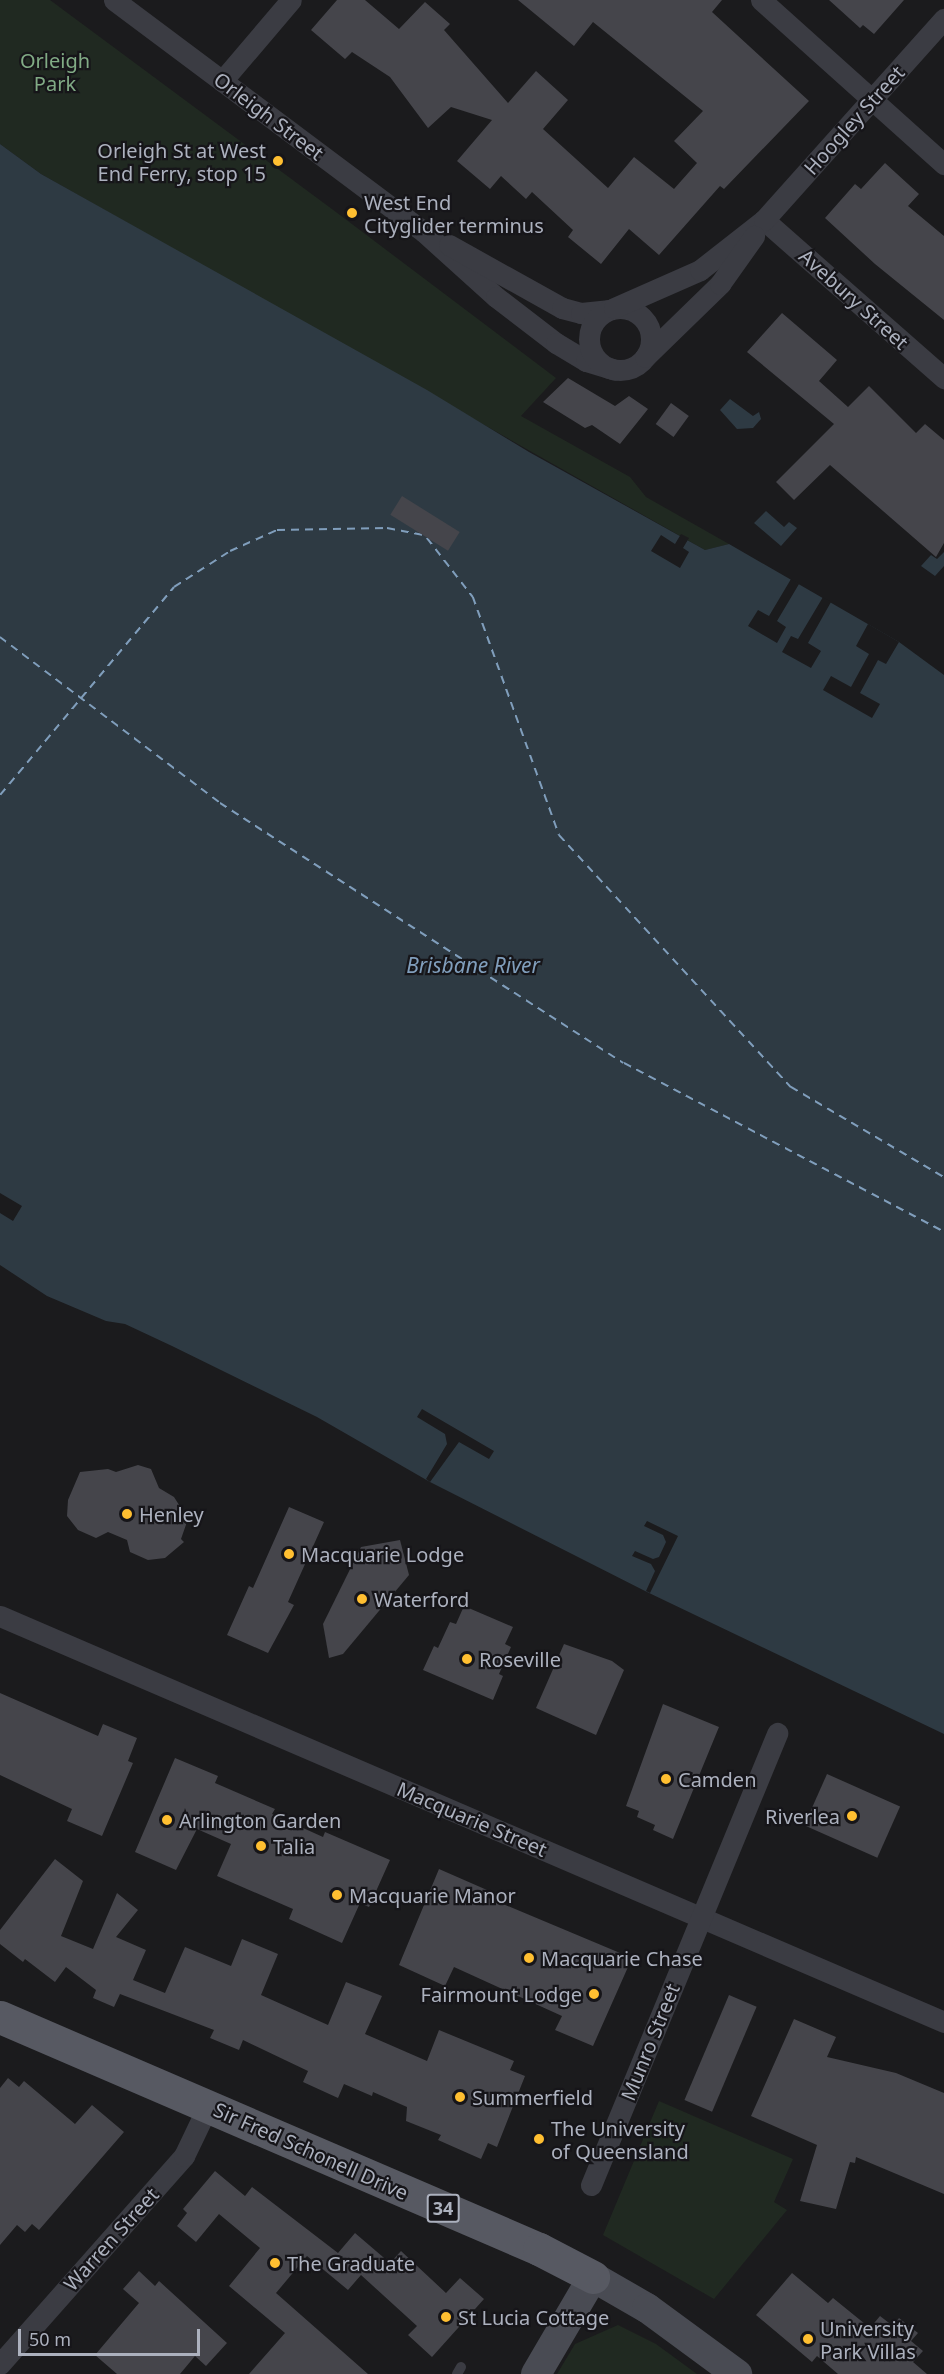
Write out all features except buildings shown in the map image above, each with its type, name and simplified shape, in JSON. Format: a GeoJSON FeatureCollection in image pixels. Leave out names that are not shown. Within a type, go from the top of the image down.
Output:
{"type":"FeatureCollection","features":[{"type":"Feature","properties":{"kind":"main road","name":"Sir Fred Schonell Drive"},"geometry":{"type":"LineString","coordinates":[[0,2017],[539,2249],[593,2277]]}},
{"type":"Feature","properties":{"kind":"street","name":"Orleigh Street"},"geometry":{"type":"LineString","coordinates":[[114,0],[424,232],[503,303],[556,343],[586,362],[615,370]]}},
{"type":"Feature","properties":{"kind":"street"},"geometry":{"type":"LineString","coordinates":[[222,81],[291,0]]}},
{"type":"Feature","properties":{"kind":"street"},"geometry":{"type":"LineString","coordinates":[[761,0],[944,164]]}},
{"type":"Feature","properties":{"kind":"street","name":"Hoogley Street"},"geometry":{"type":"LineString","coordinates":[[643,360],[720,284],[764,220],[944,19]]}},
{"type":"Feature","properties":{"kind":"street","name":"Hoogley Street"},"geometry":{"type":"LineString","coordinates":[[611,309],[700,270],[764,220]]}},
{"type":"Feature","properties":{"kind":"street","name":"Avebury Street"},"geometry":{"type":"LineString","coordinates":[[764,220],[944,378]]}},
{"type":"Feature","properties":{"kind":"street","name":"Orleigh Street"},"geometry":{"type":"LineString","coordinates":[[424,232],[562,308],[580,313],[611,309]]}},
{"type":"Feature","properties":{"kind":"street"},"geometry":{"type":"LineString","coordinates":[[611,309],[637,313],[647,324],[650,347],[643,360],[630,368],[615,370],[597,360],[588,342],[593,323],[611,309]]}},
{"type":"Feature","properties":{"kind":"street","name":"Macquarie Street"},"geometry":{"type":"LineString","coordinates":[[0,1616],[944,2022]]}},
{"type":"Feature","properties":{"kind":"street","name":"Munro Street"},"geometry":{"type":"LineString","coordinates":[[591,2185],[777,1733]]}},
{"type":"Feature","properties":{"kind":"street","name":"Warren Street"},"geometry":{"type":"LineString","coordinates":[[0,2364],[184,2156],[208,2106]]}},
{"type":"Feature","properties":{"kind":"street"},"geometry":{"type":"LineString","coordinates":[[536,2374],[593,2277]]}},
{"type":"Feature","properties":{"kind":"street","name":"Sir Fred Schonell Drive"},"geometry":{"type":"LineString","coordinates":[[593,2277],[655,2314],[737,2374]]}},
{"type":"Feature","properties":{"kind":"green space","name":"Orleigh Park"},"geometry":{"type":"Polygon","coordinates":[[[0,0],[50,0],[340,215],[556,378],[521,416],[630,477],[646,497],[729,544],[705,550],[41,174],[0,144],[0,0]]]}},
{"type":"Feature","properties":{"kind":"green space"},"geometry":{"type":"Polygon","coordinates":[[[659,2101],[793,2159],[774,2202],[787,2210],[714,2299],[603,2235],[659,2101]]]}},
{"type":"Feature","properties":{"kind":"green space"},"geometry":{"type":"Polygon","coordinates":[[[618,2325],[656,2344],[697,2374],[557,2374],[575,2344],[618,2325]]]}},
{"type":"Feature","properties":{"kind":"water","name":"Brisbane River"},"geometry":{"type":"Polygon","coordinates":[[[0,144],[41,174],[427,390],[529,452],[705,550],[729,544],[899,642],[944,675],[944,1734],[647,1592],[430,1482],[317,1417],[172,1346],[125,1324],[106,1321],[47,1296],[0,1265],[0,144]]]}},
{"type":"Feature","properties":{"kind":"water"},"geometry":{"type":"Polygon","coordinates":[[[730,399],[753,416],[759,412],[761,419],[753,428],[737,429],[720,410],[730,399]]]}},
{"type":"Feature","properties":{"kind":"water"},"geometry":{"type":"Polygon","coordinates":[[[766,511],[784,527],[789,522],[797,528],[781,546],[754,523],[766,511]]]}},
{"type":"Feature","properties":{"kind":"water"},"geometry":{"type":"Polygon","coordinates":[[[944,552],[944,566],[935,576],[921,566],[931,555],[937,559],[944,552]]]}},
{"type":"Feature","properties":{"kind":"pier"},"geometry":{"type":"Polygon","coordinates":[[[681,534],[689,538],[683,548],[689,552],[680,568],[651,551],[661,535],[675,544],[681,534]]]}},
{"type":"Feature","properties":{"kind":"pier"},"geometry":{"type":"Polygon","coordinates":[[[791,579],[799,584],[777,621],[786,627],[777,643],[748,626],[758,610],[769,616],[791,579]]]}},
{"type":"Feature","properties":{"kind":"pier"},"geometry":{"type":"Polygon","coordinates":[[[823,597],[831,602],[808,643],[821,651],[811,668],[782,652],[791,636],[798,639],[823,597]]]}},
{"type":"Feature","properties":{"kind":"pier"},"geometry":{"type":"Polygon","coordinates":[[[868,624],[899,642],[886,664],[878,660],[860,693],[880,704],[872,718],[823,690],[831,676],[851,687],[869,654],[856,646],[868,624]]]}},
{"type":"Feature","properties":{"kind":"pier"},"geometry":{"type":"Polygon","coordinates":[[[0,1193],[22,1206],[13,1221],[0,1213],[0,1193]]]}},
{"type":"Feature","properties":{"kind":"pier"},"geometry":{"type":"Polygon","coordinates":[[[422,1409],[494,1451],[489,1459],[459,1442],[430,1482],[426,1479],[447,1444],[445,1434],[417,1417],[422,1409]]]}},
{"type":"Feature","properties":{"kind":"pier"},"geometry":{"type":"Polygon","coordinates":[[[647,1521],[678,1536],[650,1593],[646,1591],[655,1571],[651,1564],[632,1556],[635,1551],[653,1559],[659,1557],[666,1542],[663,1535],[644,1526],[647,1521]]]}},
{"type":"Feature","properties":{"kind":"ferry route"},"geometry":{"type":"LineString","coordinates":[[0,795],[174,587],[230,551],[277,530],[387,528],[423,535]]}},
{"type":"Feature","properties":{"kind":"ferry route"},"geometry":{"type":"LineString","coordinates":[[427,538],[473,597],[559,835],[791,1087],[944,1177]]}},
{"type":"Feature","properties":{"kind":"ferry route"},"geometry":{"type":"LineString","coordinates":[[0,637],[220,803],[624,1063],[944,1232]]}},
{"type":"Feature","properties":{"kind":"place","name":"Orleigh St at West End Ferry, stop 15"},"geometry":{"type":"Point","coordinates":[278,161]}},
{"type":"Feature","properties":{"kind":"place","name":"West End Cityglider terminus"},"geometry":{"type":"Point","coordinates":[352,213]}},
{"type":"Feature","properties":{"kind":"place","name":"Henley"},"geometry":{"type":"Point","coordinates":[127,1514]}},
{"type":"Feature","properties":{"kind":"place","name":"Macquarie Lodge"},"geometry":{"type":"Point","coordinates":[289,1554]}},
{"type":"Feature","properties":{"kind":"place","name":"Waterford"},"geometry":{"type":"Point","coordinates":[362,1599]}},
{"type":"Feature","properties":{"kind":"place","name":"Roseville"},"geometry":{"type":"Point","coordinates":[467,1659]}},
{"type":"Feature","properties":{"kind":"place","name":"Camden"},"geometry":{"type":"Point","coordinates":[666,1779]}},
{"type":"Feature","properties":{"kind":"place","name":"Riverlea"},"geometry":{"type":"Point","coordinates":[852,1816]}},
{"type":"Feature","properties":{"kind":"place","name":"Arlington Garden"},"geometry":{"type":"Point","coordinates":[167,1820]}},
{"type":"Feature","properties":{"kind":"place","name":"Talia"},"geometry":{"type":"Point","coordinates":[261,1846]}},
{"type":"Feature","properties":{"kind":"place","name":"Macquarie Manor"},"geometry":{"type":"Point","coordinates":[337,1895]}},
{"type":"Feature","properties":{"kind":"place","name":"Macquarie Chase"},"geometry":{"type":"Point","coordinates":[529,1958]}},
{"type":"Feature","properties":{"kind":"place","name":"Fairmount Lodge"},"geometry":{"type":"Point","coordinates":[594,1994]}},
{"type":"Feature","properties":{"kind":"place","name":"Summerfield"},"geometry":{"type":"Point","coordinates":[460,2097]}},
{"type":"Feature","properties":{"kind":"place","name":"The University of Queensland"},"geometry":{"type":"Point","coordinates":[539,2139]}},
{"type":"Feature","properties":{"kind":"place","name":"The Graduate"},"geometry":{"type":"Point","coordinates":[275,2263]}},
{"type":"Feature","properties":{"kind":"place","name":"St Lucia Cottage"},"geometry":{"type":"Point","coordinates":[446,2317]}},
{"type":"Feature","properties":{"kind":"place","name":"University Park Villas"},"geometry":{"type":"Point","coordinates":[808,2339]}}]}
